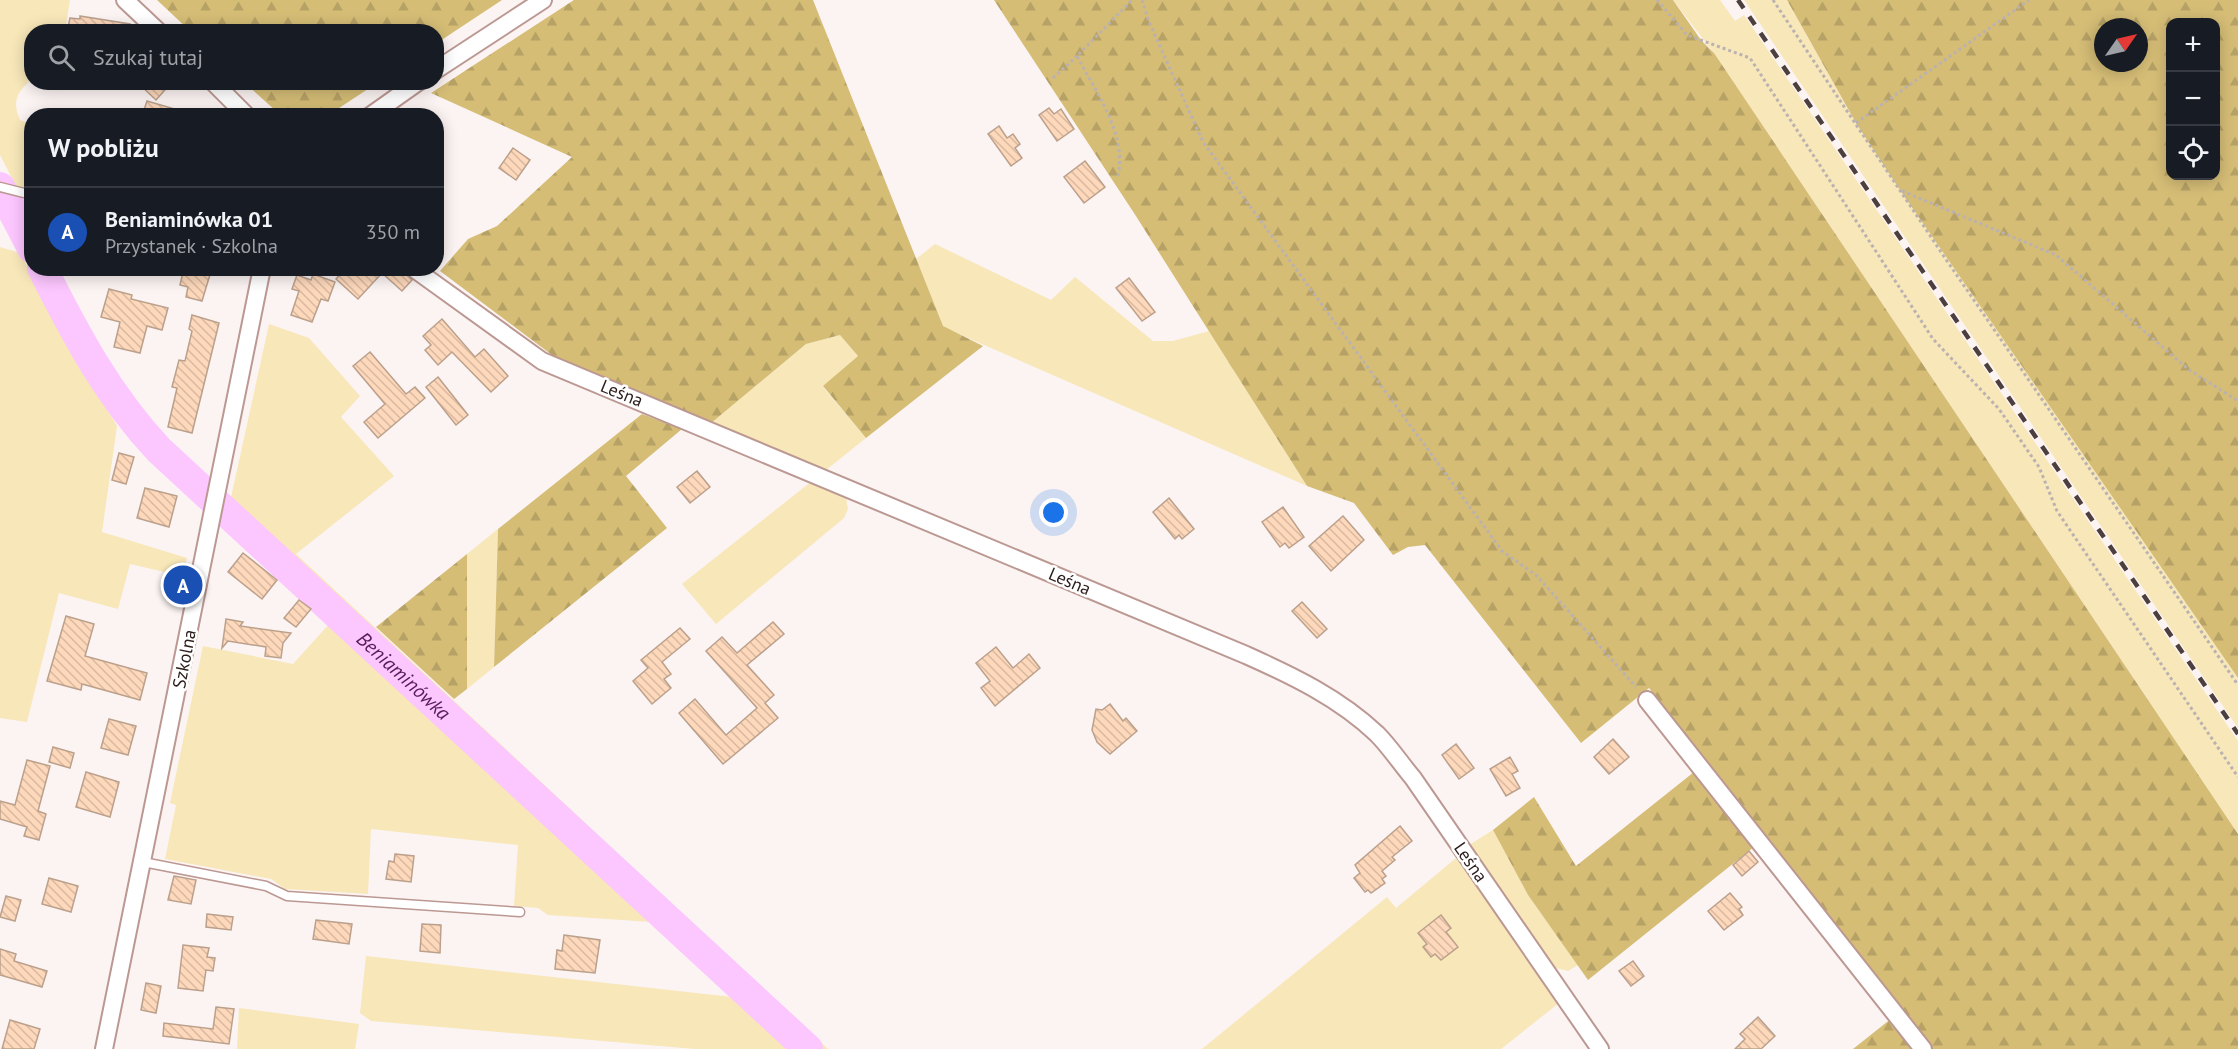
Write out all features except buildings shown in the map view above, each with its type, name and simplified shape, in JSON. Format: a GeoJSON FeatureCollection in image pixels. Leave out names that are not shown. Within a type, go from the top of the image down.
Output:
{"type":"FeatureCollection","features":[{"type":"Feature","properties":{"kind":"street"},"geometry":{"type":"LineString","coordinates":[[125,0],[150,24]]}},
{"type":"Feature","properties":{"kind":"street"},"geometry":{"type":"LineString","coordinates":[[444,65],[543,0]]}},
{"type":"Feature","properties":{"kind":"street"},"geometry":{"type":"LineString","coordinates":[[221,90],[240,108]]}},
{"type":"Feature","properties":{"kind":"street"},"geometry":{"type":"LineString","coordinates":[[381,108],[407,90]]}},
{"type":"Feature","properties":{"kind":"street","name":"Szkolna"},"geometry":{"type":"LineString","coordinates":[[104,1049],[143,862],[188,611],[199,557],[213,521],[260,276]]}},
{"type":"Feature","properties":{"kind":"street","name":"Leśna"},"geometry":{"type":"LineString","coordinates":[[424,276],[542,361],[1246,655],[1305,682],[1350,711],[1378,735],[1413,778],[1599,1049]]}},
{"type":"Feature","properties":{"kind":"street"},"geometry":{"type":"LineString","coordinates":[[1647,700],[1923,1049]]}},
{"type":"Feature","properties":{"kind":"lane"},"geometry":{"type":"LineString","coordinates":[[0,187],[24,193]]}},
{"type":"Feature","properties":{"kind":"lane"},"geometry":{"type":"LineString","coordinates":[[143,862],[266,886],[287,896],[520,912]]}},
{"type":"Feature","properties":{"kind":"path"},"geometry":{"type":"LineString","coordinates":[[1053,78],[1132,0]]}},
{"type":"Feature","properties":{"kind":"path"},"geometry":{"type":"LineString","coordinates":[[1142,0],[1149,22],[1203,142],[1502,550],[1537,576],[1647,700]]}},
{"type":"Feature","properties":{"kind":"path"},"geometry":{"type":"LineString","coordinates":[[1657,0],[1687,35],[1750,58],[1933,339],[2000,409],[2032,458],[2057,511],[2238,777]]}},
{"type":"Feature","properties":{"kind":"path"},"geometry":{"type":"LineString","coordinates":[[1773,0],[2238,685]]}},
{"type":"Feature","properties":{"kind":"path"},"geometry":{"type":"LineString","coordinates":[[1856,123],[2029,0]]}},
{"type":"Feature","properties":{"kind":"path"},"geometry":{"type":"LineString","coordinates":[[1077,56],[1117,135],[1121,152],[1118,176]]}},
{"type":"Feature","properties":{"kind":"path"},"geometry":{"type":"LineString","coordinates":[[1900,190],[2056,255],[2188,369],[2238,401]]}},
{"type":"Feature","properties":{"kind":"shaded area"},"geometry":{"type":"Polygon","coordinates":[[[0,0],[70,0],[66,24],[24,24],[24,87],[17,97],[16,107],[20,120],[24,121],[24,188],[16,186],[0,155],[0,0]]]}},
{"type":"Feature","properties":{"kind":"shaded area"},"geometry":{"type":"Polygon","coordinates":[[[1673,0],[1720,0],[1735,21],[1744,15],[2238,741],[2238,834],[1714,53],[1673,0]]]}},
{"type":"Feature","properties":{"kind":"shaded area"},"geometry":{"type":"Polygon","coordinates":[[[1744,0],[1787,0],[1856,123],[2238,678],[2238,728],[1744,0]]]}},
{"type":"Feature","properties":{"kind":"shaded area"},"geometry":{"type":"Polygon","coordinates":[[[935,244],[1051,300],[1075,277],[1153,341],[1173,341],[1209,331],[1307,486],[943,327],[916,259],[935,244]]]}},
{"type":"Feature","properties":{"kind":"shaded area"},"geometry":{"type":"Polygon","coordinates":[[[0,247],[20,253],[24,260],[24,276],[32,276],[74,354],[117,426],[102,532],[187,558],[182,576],[130,564],[118,609],[59,593],[27,722],[0,718],[0,247]]]}},
{"type":"Feature","properties":{"kind":"shaded area"},"geometry":{"type":"Polygon","coordinates":[[[269,324],[309,338],[360,396],[341,417],[394,476],[296,554],[828,1049],[695,1049],[371,1021],[360,1013],[366,956],[732,997],[651,922],[548,915],[538,908],[514,906],[518,845],[371,829],[368,894],[285,889],[271,879],[165,859],[176,805],[170,803],[203,646],[293,664],[330,623],[225,525],[269,324]]]}},
{"type":"Feature","properties":{"kind":"shaded area"},"geometry":{"type":"Polygon","coordinates":[[[840,335],[858,356],[823,387],[866,438],[826,470],[710,424],[806,344],[840,335]]]}},
{"type":"Feature","properties":{"kind":"shaded area"},"geometry":{"type":"Polygon","coordinates":[[[812,481],[846,498],[848,509],[844,518],[716,624],[682,584],[812,481]]]}},
{"type":"Feature","properties":{"kind":"shaded area"},"geometry":{"type":"Polygon","coordinates":[[[498,529],[494,667],[467,689],[467,554],[498,529]]]}},
{"type":"Feature","properties":{"kind":"shaded area"},"geometry":{"type":"Polygon","coordinates":[[[1493,830],[1528,895],[1578,965],[1568,971],[1552,967],[1469,845],[1493,830]]]}},
{"type":"Feature","properties":{"kind":"shaded area"},"geometry":{"type":"Polygon","coordinates":[[[1456,858],[1559,1003],[1501,1049],[1202,1049],[1387,897],[1396,908],[1456,858]]]}},
{"type":"Feature","properties":{"kind":"shaded area"},"geometry":{"type":"Polygon","coordinates":[[[239,1008],[359,1024],[355,1049],[237,1049],[239,1008]]]}},
{"type":"Feature","properties":{"kind":"green space"},"geometry":{"type":"Polygon","coordinates":[[[157,0],[502,0],[444,38],[444,24],[183,24],[157,0]]]}},
{"type":"Feature","properties":{"kind":"green space"},"geometry":{"type":"Polygon","coordinates":[[[574,0],[813,0],[943,326],[983,346],[866,438],[823,386],[858,356],[840,335],[806,344],[710,424],[552,355],[444,274],[444,266],[468,239],[497,226],[572,157],[431,93],[436,90],[444,90],[444,85],[574,0]]]}},
{"type":"Feature","properties":{"kind":"green space"},"geometry":{"type":"Polygon","coordinates":[[[994,0],[1673,0],[1701,40],[1714,53],[2238,834],[2238,1049],[1932,1049],[1649,688],[1581,743],[1425,545],[1408,547],[1393,555],[1354,503],[1307,486],[1134,213],[994,0]]]}},
{"type":"Feature","properties":{"kind":"green space"},"geometry":{"type":"Polygon","coordinates":[[[1787,0],[2238,0],[2238,678],[1856,123],[1787,0]]]}},
{"type":"Feature","properties":{"kind":"green space"},"geometry":{"type":"Polygon","coordinates":[[[253,90],[366,90],[339,108],[273,108],[253,90]]]}},
{"type":"Feature","properties":{"kind":"green space"},"geometry":{"type":"Polygon","coordinates":[[[642,414],[682,429],[626,476],[667,528],[494,667],[498,529],[642,414]]]}},
{"type":"Feature","properties":{"kind":"green space"},"geometry":{"type":"Polygon","coordinates":[[[467,554],[467,689],[454,699],[376,627],[467,554]]]}},
{"type":"Feature","properties":{"kind":"green space"},"geometry":{"type":"Polygon","coordinates":[[[1694,772],[1755,846],[1588,980],[1528,895],[1493,830],[1534,797],[1576,866],[1694,772]]]}},
{"type":"Feature","properties":{"kind":"green space"},"geometry":{"type":"Polygon","coordinates":[[[1892,1018],[1916,1049],[1853,1049],[1892,1018]]]}},
{"type":"Feature","properties":{"kind":"waterway","name":"Beniaminówka"},"geometry":{"type":"LineString","coordinates":[[0,187],[24,233]]}},
{"type":"Feature","properties":{"kind":"waterway","name":"Beniaminówka"},"geometry":{"type":"LineString","coordinates":[[46,276],[94,364],[124,408],[159,450],[808,1049]]}},
{"type":"Feature","properties":{"kind":"railway"},"geometry":{"type":"LineString","coordinates":[[1738,0],[2238,734]]}},
{"type":"Feature","properties":{"kind":"place","name":"Beniaminówka 01"},"geometry":{"type":"Point","coordinates":[183,585]}}]}
